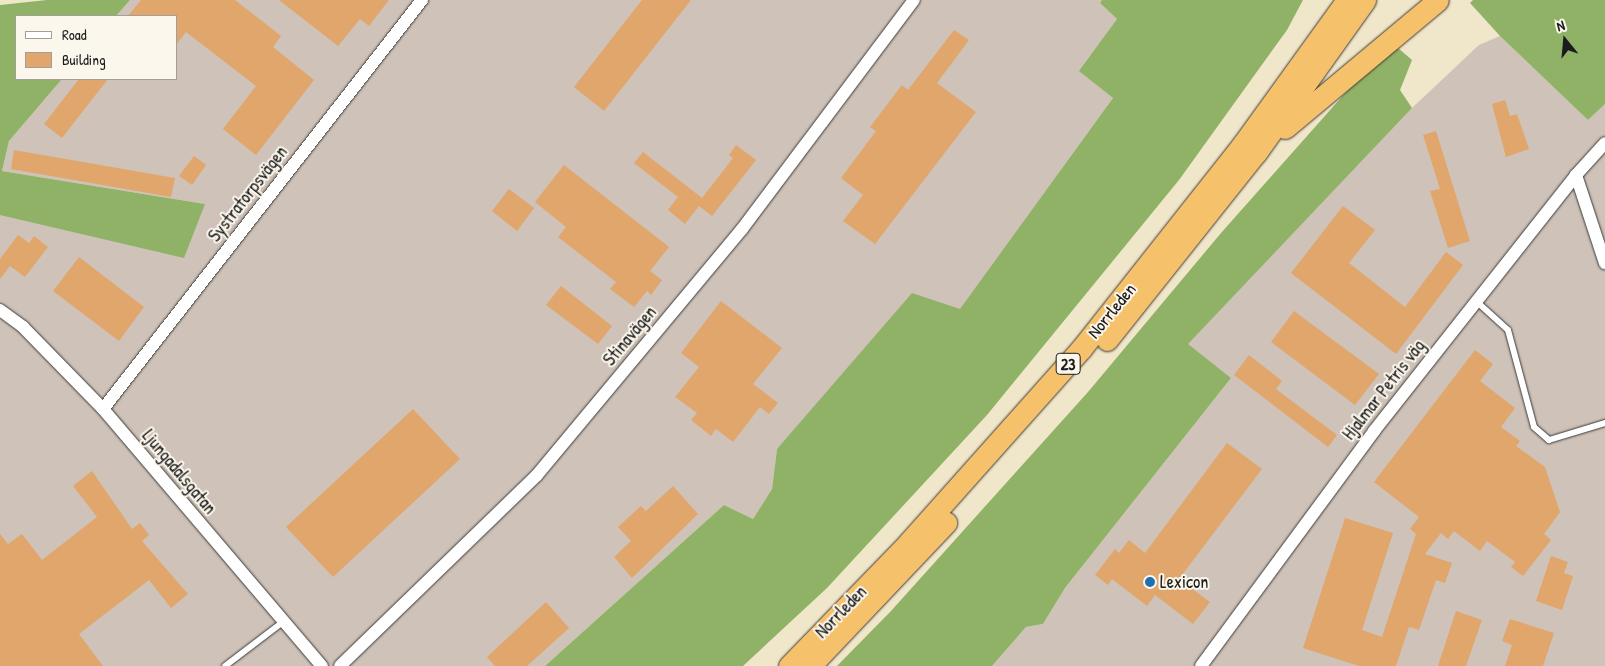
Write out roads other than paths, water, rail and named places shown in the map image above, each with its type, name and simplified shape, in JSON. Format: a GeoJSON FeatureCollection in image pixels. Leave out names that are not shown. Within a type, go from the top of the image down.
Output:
{"type":"FeatureCollection","features":[{"type":"Feature","properties":{"kind":"highway","name":"Norrleden"},"geometry":{"type":"LineString","coordinates":[[789,666],[909,542],[1082,349],[1243,144],[1347,0]]}},
{"type":"Feature","properties":{"kind":"highway","name":"Norrleden"},"geometry":{"type":"LineString","coordinates":[[810,666],[920,552],[1075,377],[1154,284],[1256,153],[1365,0]]}},
{"type":"Feature","properties":{"kind":"highway"},"geometry":{"type":"LineString","coordinates":[[1256,153],[1358,64],[1438,0]]}},
{"type":"Feature","properties":{"kind":"street","name":"Systratorpsvägen"},"geometry":{"type":"LineString","coordinates":[[102,409],[422,0]]}},
{"type":"Feature","properties":{"kind":"street","name":"Stinavägen"},"geometry":{"type":"LineString","coordinates":[[340,666],[537,475],[742,229],[914,0]]}},
{"type":"Feature","properties":{"kind":"street","name":"Hjalmar Petris väg"},"geometry":{"type":"LineString","coordinates":[[1202,666],[1374,431],[1576,175],[1605,143]]}},
{"type":"Feature","properties":{"kind":"street"},"geometry":{"type":"LineString","coordinates":[[1576,175],[1605,263]]}},
{"type":"Feature","properties":{"kind":"street","name":"Ljungadalsgatan"},"geometry":{"type":"LineString","coordinates":[[0,310],[23,327],[102,409],[322,666]]}},
{"type":"Feature","properties":{"kind":"lane"},"geometry":{"type":"LineString","coordinates":[[1476,301],[1508,330],[1534,427],[1549,440],[1605,423]]}},
{"type":"Feature","properties":{"kind":"lane"},"geometry":{"type":"LineString","coordinates":[[224,666],[284,621]]}},
{"type":"Feature","properties":{"kind":"place","name":"Lexicon"},"geometry":{"type":"Point","coordinates":[1150,582]}}]}
